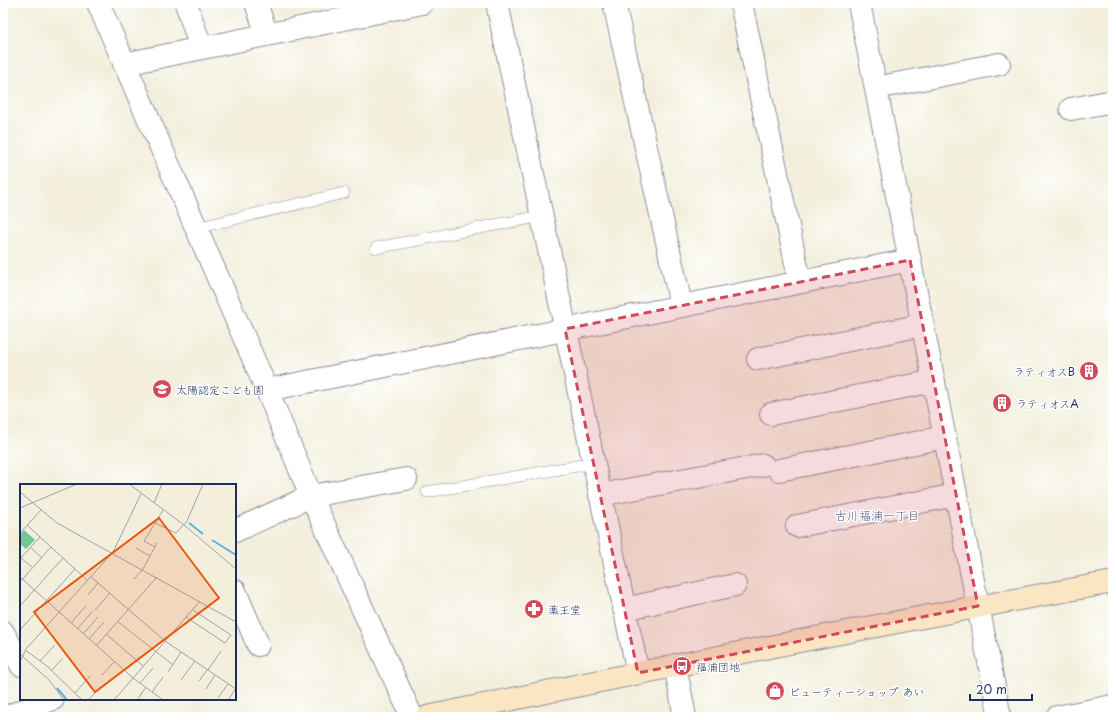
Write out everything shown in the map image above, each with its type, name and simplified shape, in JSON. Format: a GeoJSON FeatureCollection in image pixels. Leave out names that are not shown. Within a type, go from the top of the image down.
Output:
{"type":"FeatureCollection","features":[{"type":"Feature","properties":{"kind":"street"},"geometry":{"type":"LineString","coordinates":[[98,3],[267,390],[311,496],[412,717]]}},
{"type":"Feature","properties":{"kind":"street"},"geometry":{"type":"LineString","coordinates":[[186,3],[201,48]]}},
{"type":"Feature","properties":{"kind":"street"},"geometry":{"type":"LineString","coordinates":[[256,3],[267,35]]}},
{"type":"Feature","properties":{"kind":"street"},"geometry":{"type":"LineString","coordinates":[[124,64],[422,3]]}},
{"type":"Feature","properties":{"kind":"street"},"geometry":{"type":"LineString","coordinates":[[497,3],[638,673]]}},
{"type":"Feature","properties":{"kind":"street"},"geometry":{"type":"LineString","coordinates":[[614,3],[681,306]]}},
{"type":"Feature","properties":{"kind":"street"},"geometry":{"type":"LineString","coordinates":[[740,3],[800,282]]}},
{"type":"Feature","properties":{"kind":"street"},"geometry":{"type":"LineString","coordinates":[[859,3],[1000,717]]}},
{"type":"Feature","properties":{"kind":"street"},"geometry":{"type":"LineString","coordinates":[[876,88],[998,64]]}},
{"type":"Feature","properties":{"kind":"street"},"geometry":{"type":"LineString","coordinates":[[1071,109],[1113,101]]}},
{"type":"Feature","properties":{"kind":"street"},"geometry":{"type":"LineString","coordinates":[[267,390],[910,260]]}},
{"type":"Feature","properties":{"kind":"street"},"geometry":{"type":"LineString","coordinates":[[758,359],[922,325]]}},
{"type":"Feature","properties":{"kind":"street"},"geometry":{"type":"LineString","coordinates":[[771,414],[934,381]]}},
{"type":"Feature","properties":{"kind":"street"},"geometry":{"type":"LineString","coordinates":[[600,495],[771,468],[945,437]]}},
{"type":"Feature","properties":{"kind":"street"},"geometry":{"type":"LineString","coordinates":[[236,531],[311,496],[406,479]]}},
{"type":"Feature","properties":{"kind":"street"},"geometry":{"type":"LineString","coordinates":[[797,526],[956,495]]}},
{"type":"Feature","properties":{"kind":"street"},"geometry":{"type":"LineString","coordinates":[[427,717],[675,665],[978,606],[1113,582]]}},
{"type":"Feature","properties":{"kind":"street"},"geometry":{"type":"LineString","coordinates":[[624,609],[735,584]]}},
{"type":"Feature","properties":{"kind":"street"},"geometry":{"type":"LineString","coordinates":[[236,593],[258,645]]}},
{"type":"Feature","properties":{"kind":"street"},"geometry":{"type":"LineString","coordinates":[[3,632],[20,663]]}},
{"type":"Feature","properties":{"kind":"street"},"geometry":{"type":"LineString","coordinates":[[675,665],[685,717]]}},
{"type":"Feature","properties":{"kind":"street"},"geometry":{"type":"LineString","coordinates":[[6,717],[45,700]]}},
{"type":"Feature","properties":{"kind":"street"},"geometry":{"type":"LineString","coordinates":[[1057,717],[1113,706]]}},
{"type":"Feature","properties":{"kind":"lane"},"geometry":{"type":"LineString","coordinates":[[196,228],[344,193]]}},
{"type":"Feature","properties":{"kind":"lane"},"geometry":{"type":"LineString","coordinates":[[376,248],[542,216]]}},
{"type":"Feature","properties":{"kind":"lane"},"geometry":{"type":"LineString","coordinates":[[427,492],[594,463]]}},
{"type":"Feature","properties":{"kind":"highlighted area"},"geometry":{"type":"Polygon","coordinates":[[[910,260],[978,606],[638,673],[565,329],[910,260]]]}},
{"type":"Feature","properties":{"kind":"place","name":"ラティオスB"},"geometry":{"type":"Point","coordinates":[1089,371]}},
{"type":"Feature","properties":{"kind":"place","name":"太陽認定こども園"},"geometry":{"type":"Point","coordinates":[162,389]}},
{"type":"Feature","properties":{"kind":"place","name":"ラティオスA"},"geometry":{"type":"Point","coordinates":[1002,403]}},
{"type":"Feature","properties":{"kind":"place","name":"薬王堂"},"geometry":{"type":"Point","coordinates":[534,609]}},
{"type":"Feature","properties":{"kind":"place","name":"福浦団地"},"geometry":{"type":"Point","coordinates":[682,666]}},
{"type":"Feature","properties":{"kind":"place","name":"ビューティーショップ あい"},"geometry":{"type":"Point","coordinates":[775,691]}},
{"type":"Feature","properties":{"kind":"district","name":"古川福浦一丁目"},"geometry":{"type":"Point","coordinates":[877,515]}}]}
